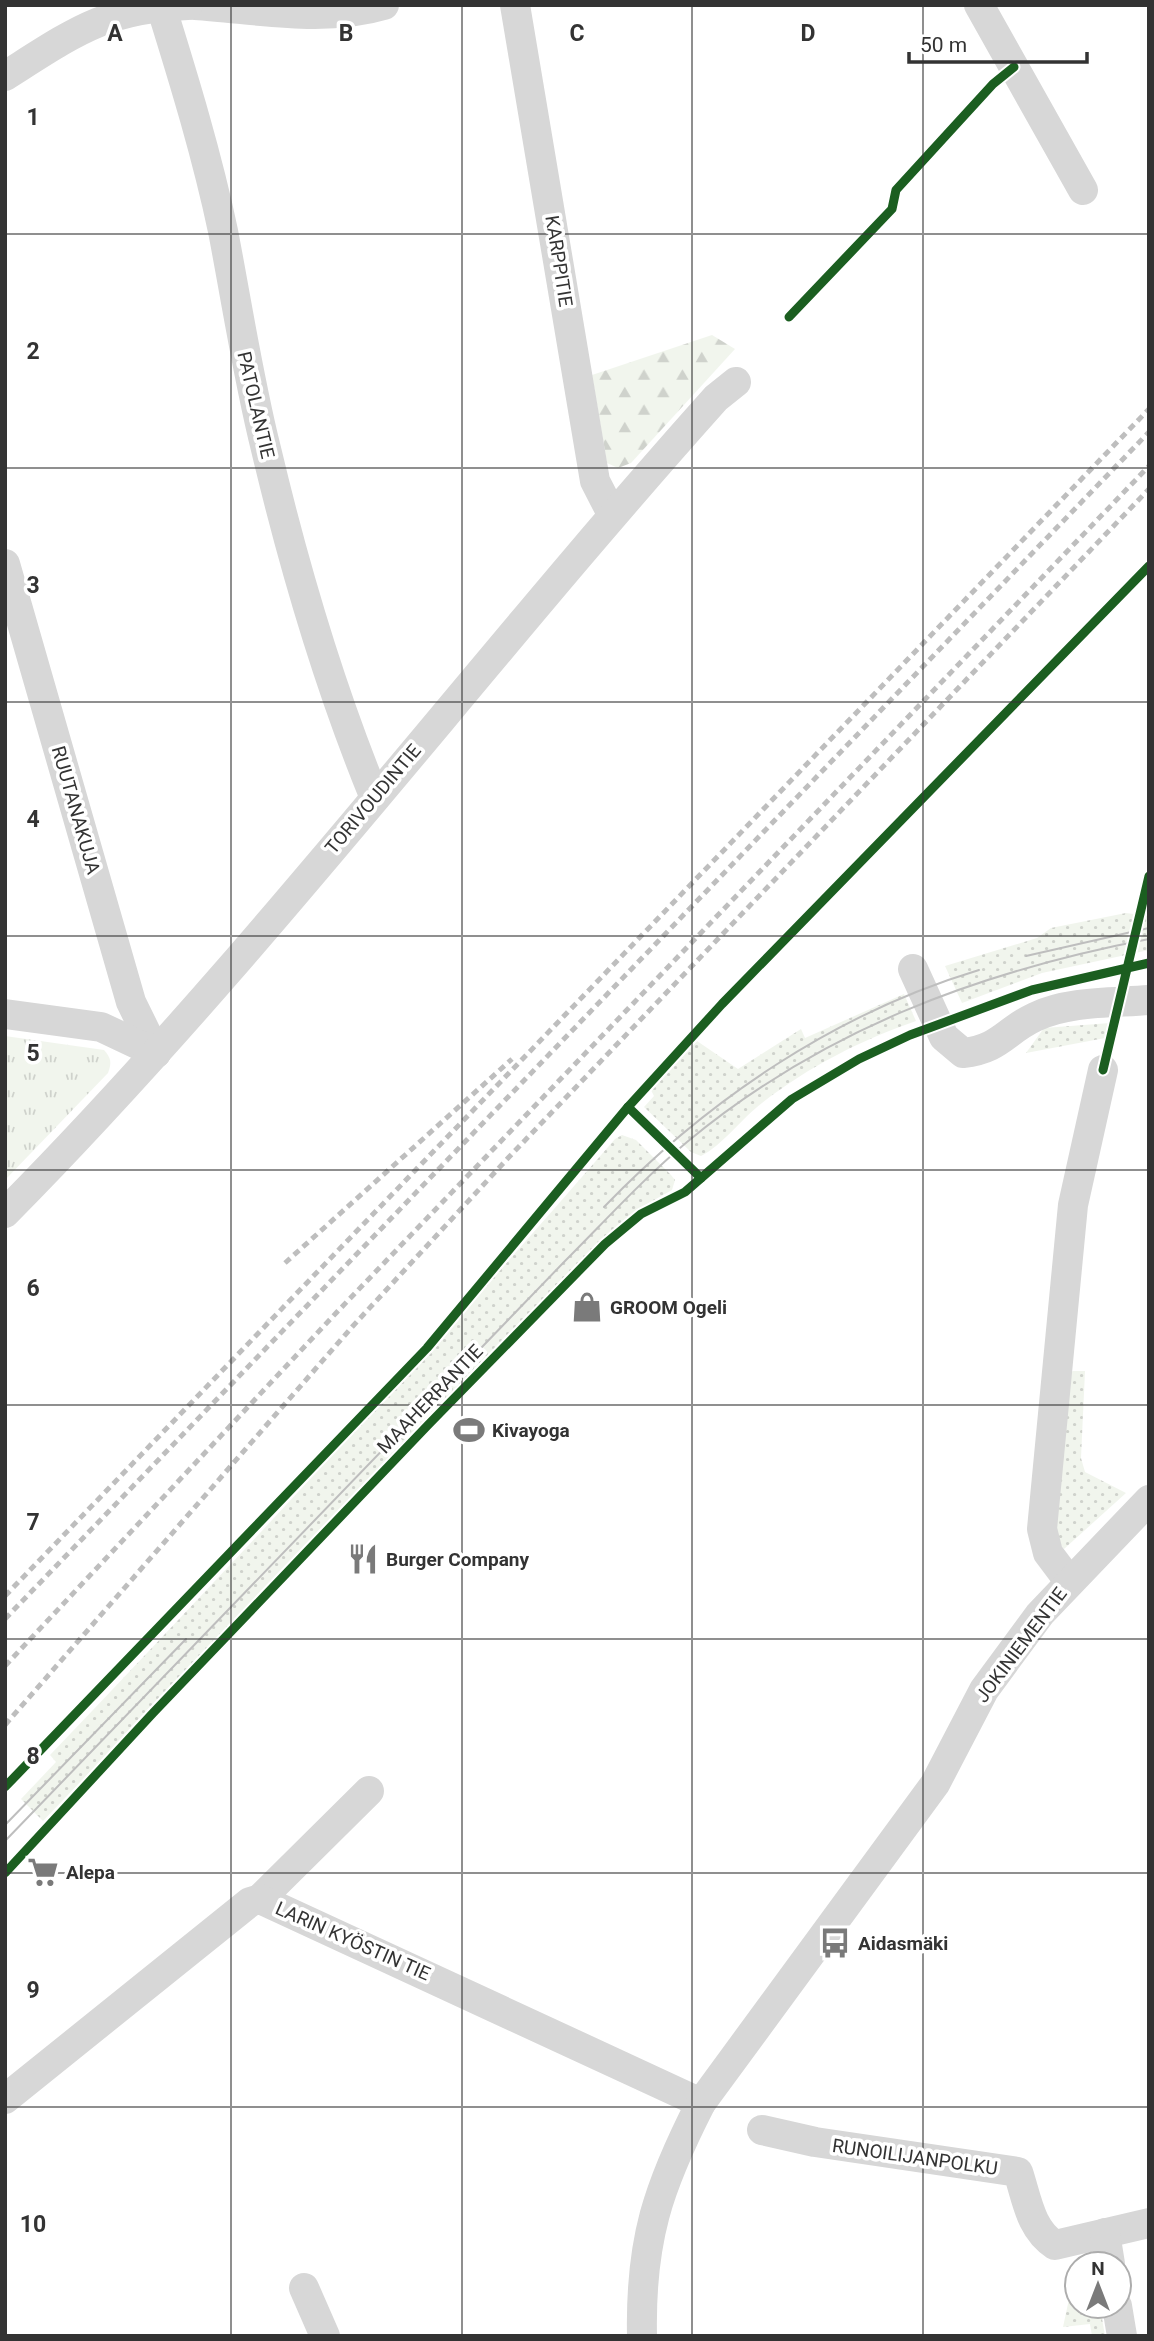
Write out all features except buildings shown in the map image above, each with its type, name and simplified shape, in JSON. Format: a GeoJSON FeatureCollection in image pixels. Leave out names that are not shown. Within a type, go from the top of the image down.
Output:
{"type":"FeatureCollection","features":[{"type":"Feature","properties":{"kind":"street"},"geometry":{"type":"LineString","coordinates":[[195,5],[318,13],[348,13],[384,5]]}},
{"type":"Feature","properties":{"kind":"street","name":"KARPPITIE"},"geometry":{"type":"LineString","coordinates":[[515,5],[595,481],[612,514]]}},
{"type":"Feature","properties":{"kind":"street"},"geometry":{"type":"LineString","coordinates":[[979,5],[1083,190]]}},
{"type":"Feature","properties":{"kind":"street"},"geometry":{"type":"LineString","coordinates":[[5,76],[81,27],[137,9],[175,6]]}},
{"type":"Feature","properties":{"kind":"street","name":"PATOLANTIE"},"geometry":{"type":"LineString","coordinates":[[175,6],[193,110],[223,231],[245,354],[276,490],[309,610],[374,798]]}},
{"type":"Feature","properties":{"kind":"street","name":"TORIVOUDINTIE"},"geometry":{"type":"LineString","coordinates":[[5,1213],[100,1117],[374,798],[612,514],[716,398],[736,382]]}},
{"type":"Feature","properties":{"kind":"street","name":"RUUTANAKUJA"},"geometry":{"type":"LineString","coordinates":[[5,564],[131,1002],[156,1053]]}},
{"type":"Feature","properties":{"kind":"street"},"geometry":{"type":"LineString","coordinates":[[913,969],[944,1037],[962,1054],[998,1044],[1033,1018],[1056,1009],[1149,1000]]}},
{"type":"Feature","properties":{"kind":"street"},"geometry":{"type":"LineString","coordinates":[[5,1014],[101,1027],[156,1053]]}},
{"type":"Feature","properties":{"kind":"street","name":"JOKINIEMENTIE"},"geometry":{"type":"LineString","coordinates":[[642,2336],[643,2270],[654,2207],[672,2159],[701,2103],[935,1784],[984,1690],[1069,1581],[1048,1553],[1042,1529],[1073,1205],[1103,1070]]}},
{"type":"Feature","properties":{"kind":"street"},"geometry":{"type":"LineString","coordinates":[[1069,1581],[1149,1500]]}},
{"type":"Feature","properties":{"kind":"street"},"geometry":{"type":"LineString","coordinates":[[260,1899],[369,1791]]}},
{"type":"Feature","properties":{"kind":"street","name":"LARIN KYÖSTIN TIE"},"geometry":{"type":"LineString","coordinates":[[5,2099],[250,1902],[260,1899],[701,2103]]}},
{"type":"Feature","properties":{"kind":"street","name":"RUNOILIJANPOLKU"},"geometry":{"type":"LineString","coordinates":[[762,2130],[815,2142],[1018,2172],[1035,2226],[1055,2245],[1105,2234]]}},
{"type":"Feature","properties":{"kind":"street"},"geometry":{"type":"LineString","coordinates":[[1108,2250],[1105,2234],[1149,2223]]}},
{"type":"Feature","properties":{"kind":"street"},"geometry":{"type":"LineString","coordinates":[[304,2288],[325,2336]]}},
{"type":"Feature","properties":{"kind":"green space"},"geometry":{"type":"Polygon","coordinates":[[[712,335],[735,349],[631,463],[618,468],[607,463],[592,375],[712,335]]]}},
{"type":"Feature","properties":{"kind":"green space"},"geometry":{"type":"Polygon","coordinates":[[[1126,913],[1149,916],[1149,950],[1042,973],[962,1003],[945,966],[1037,938],[1051,928],[1126,913]]]}},
{"type":"Feature","properties":{"kind":"green space"},"geometry":{"type":"Polygon","coordinates":[[[904,994],[916,1021],[855,1046],[816,1066],[762,1103],[717,1145],[701,1156],[691,1152],[644,1107],[654,1096],[651,1090],[697,1041],[738,1069],[801,1029],[805,1038],[904,994]]]}},
{"type":"Feature","properties":{"kind":"green space"},"geometry":{"type":"Polygon","coordinates":[[[1110,1023],[1105,1038],[1026,1053],[1044,1028],[1110,1023]]]}},
{"type":"Feature","properties":{"kind":"green space"},"geometry":{"type":"Polygon","coordinates":[[[5,1036],[104,1050],[110,1063],[108,1073],[5,1180],[5,1036]]]}},
{"type":"Feature","properties":{"kind":"green space"},"geometry":{"type":"Polygon","coordinates":[[[622,1135],[636,1140],[671,1175],[675,1180],[672,1190],[638,1209],[506,1337],[43,1821],[21,1799],[56,1762],[50,1755],[336,1451],[615,1139],[622,1135]]]}},
{"type":"Feature","properties":{"kind":"green space"},"geometry":{"type":"Polygon","coordinates":[[[1085,1371],[1081,1458],[1085,1472],[1126,1493],[1064,1549],[1054,1536],[1068,1374],[1085,1371]]]}},
{"type":"Feature","properties":{"kind":"green space"},"geometry":{"type":"Polygon","coordinates":[[[1064,2320],[1102,2320],[1105,2336],[1092,2336],[1090,2324],[1063,2327],[1064,2320]]]}},
{"type":"Feature","properties":{"kind":"tram line"},"geometry":{"type":"LineString","coordinates":[[1026,956],[1149,928]]}},
{"type":"Feature","properties":{"kind":"tram line"},"geometry":{"type":"LineString","coordinates":[[5,1841],[565,1261],[687,1142],[739,1102],[792,1068],[847,1037],[904,1011],[963,988],[1024,969],[1149,939]]}},
{"type":"Feature","properties":{"kind":"tram line"},"geometry":{"type":"LineString","coordinates":[[604,1207],[686,1131],[776,1064],[875,1010],[926,988],[979,970]]}},
{"type":"Feature","properties":{"kind":"tram line"},"geometry":{"type":"LineString","coordinates":[[5,1825],[186,1639]]}},
{"type":"Feature","properties":{"kind":"railway"},"geometry":{"type":"LineString","coordinates":[[5,1596],[1149,409]]}},
{"type":"Feature","properties":{"kind":"railway"},"geometry":{"type":"LineString","coordinates":[[5,1619],[1149,432]]}},
{"type":"Feature","properties":{"kind":"railway"},"geometry":{"type":"LineString","coordinates":[[5,1666],[337,1312],[1149,466]]}},
{"type":"Feature","properties":{"kind":"railway"},"geometry":{"type":"LineString","coordinates":[[5,1725],[352,1327],[509,1157],[1149,489]]}},
{"type":"Feature","properties":{"kind":"railway"},"geometry":{"type":"LineString","coordinates":[[285,1263],[512,1059]]}},
{"type":"Feature","properties":{"kind":"cycle path"},"geometry":{"type":"LineString","coordinates":[[789,317],[892,209],[896,190],[993,84],[1014,67]]}},
{"type":"Feature","properties":{"kind":"cycle path"},"geometry":{"type":"LineString","coordinates":[[5,1787],[427,1348],[628,1107],[722,1004],[1149,566]]}},
{"type":"Feature","properties":{"kind":"cycle path"},"geometry":{"type":"LineString","coordinates":[[1103,1070],[1149,876]]}},
{"type":"Feature","properties":{"kind":"cycle path","name":"MAAHERRANTIE"},"geometry":{"type":"LineString","coordinates":[[5,1873],[153,1713],[428,1425],[605,1244],[641,1214],[685,1192],[792,1099],[859,1059],[910,1035],[1032,990],[1149,963]]}},
{"type":"Feature","properties":{"kind":"cycle path"},"geometry":{"type":"LineString","coordinates":[[628,1107],[701,1178]]}},
{"type":"Feature","properties":{"kind":"place","name":"GROOM Ogeli"},"geometry":{"type":"Point","coordinates":[587,1307]}},
{"type":"Feature","properties":{"kind":"place","name":"Kivayoga"},"geometry":{"type":"Point","coordinates":[469,1430]}},
{"type":"Feature","properties":{"kind":"place","name":"Burger Company"},"geometry":{"type":"Point","coordinates":[363,1559]}},
{"type":"Feature","properties":{"kind":"place","name":"Alepa"},"geometry":{"type":"Point","coordinates":[43,1872]}},
{"type":"Feature","properties":{"kind":"place","name":"Aidasmäki"},"geometry":{"type":"Point","coordinates":[835,1943]}}]}
